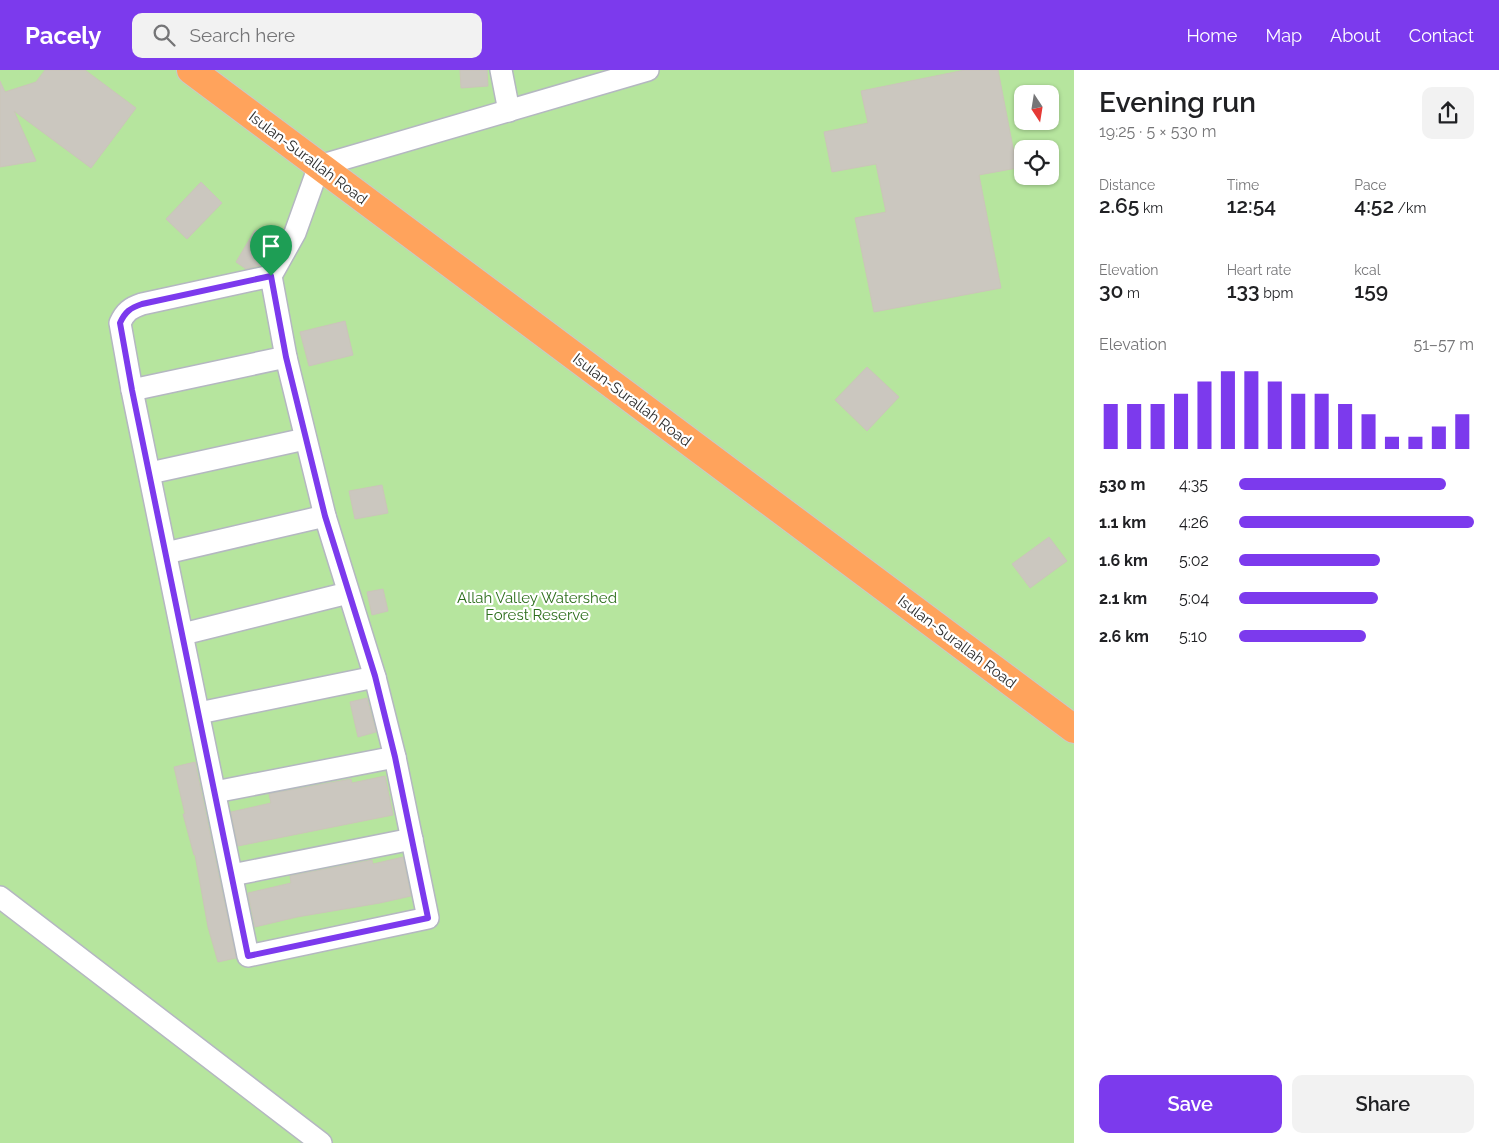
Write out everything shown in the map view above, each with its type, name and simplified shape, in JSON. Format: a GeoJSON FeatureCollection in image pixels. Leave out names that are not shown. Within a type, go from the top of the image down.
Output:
{"type":"FeatureCollection","features":[{"type":"Feature","properties":{"kind":"highway","name":"Isulan-Surallah Road"},"geometry":{"type":"LineString","coordinates":[[191,70],[1074,729]]}},
{"type":"Feature","properties":{"kind":"street"},"geometry":{"type":"LineString","coordinates":[[501,70],[509,111]]}},
{"type":"Feature","properties":{"kind":"street"},"geometry":{"type":"LineString","coordinates":[[271,276],[131,307],[120,323],[132,390],[248,956],[428,918],[395,757],[375,676],[325,516],[305,439],[286,357],[271,276],[296,233],[320,166],[648,70]]}},
{"type":"Feature","properties":{"kind":"street"},"geometry":{"type":"LineString","coordinates":[[132,390],[286,357]]}},
{"type":"Feature","properties":{"kind":"street"},"geometry":{"type":"LineString","coordinates":[[150,473],[305,439]]}},
{"type":"Feature","properties":{"kind":"street"},"geometry":{"type":"LineString","coordinates":[[166,553],[325,516]]}},
{"type":"Feature","properties":{"kind":"street"},"geometry":{"type":"LineString","coordinates":[[183,634],[348,593]]}},
{"type":"Feature","properties":{"kind":"street"},"geometry":{"type":"LineString","coordinates":[[199,713],[375,676]]}},
{"type":"Feature","properties":{"kind":"street"},"geometry":{"type":"LineString","coordinates":[[215,792],[395,757]]}},
{"type":"Feature","properties":{"kind":"street"},"geometry":{"type":"LineString","coordinates":[[232,875],[412,839]]}},
{"type":"Feature","properties":{"kind":"street"},"geometry":{"type":"LineString","coordinates":[[0,897],[321,1143]]}},
{"type":"Feature","properties":{"kind":"green space","name":"Allah Valley Watershed Forest Reserve"},"geometry":{"type":"Polygon","coordinates":[[[0,70],[1074,70],[1074,1143],[0,1143],[0,70]]]}},
{"type":"Feature","properties":{"kind":"building"},"geometry":{"type":"Polygon","coordinates":[[[45,70],[85,70],[136,108],[91,168],[14,111],[36,161],[0,167],[0,81],[5,92],[36,82],[45,70]]]}},
{"type":"Feature","properties":{"kind":"building"},"geometry":{"type":"Polygon","coordinates":[[[460,70],[487,70],[488,86],[461,88],[460,70]]]}},
{"type":"Feature","properties":{"kind":"building"},"geometry":{"type":"Polygon","coordinates":[[[965,70],[998,70],[1014,153],[1014,169],[979,175],[1001,288],[874,312],[855,218],[886,212],[876,164],[832,172],[824,132],[868,123],[861,91],[965,70]]]}},
{"type":"Feature","properties":{"kind":"building"},"geometry":{"type":"Polygon","coordinates":[[[201,182],[222,203],[187,239],[166,219],[201,182]]]}},
{"type":"Feature","properties":{"kind":"building"},"geometry":{"type":"Polygon","coordinates":[[[255,230],[275,242],[261,265],[246,269],[236,262],[255,230]]]}},
{"type":"Feature","properties":{"kind":"building"},"geometry":{"type":"Polygon","coordinates":[[[345,321],[353,355],[309,366],[300,332],[345,321]]]}},
{"type":"Feature","properties":{"kind":"building"},"geometry":{"type":"Polygon","coordinates":[[[867,367],[899,397],[867,431],[835,400],[867,367]]]}},
{"type":"Feature","properties":{"kind":"building"},"geometry":{"type":"Polygon","coordinates":[[[382,485],[388,513],[355,519],[349,491],[382,485]]]}},
{"type":"Feature","properties":{"kind":"building"},"geometry":{"type":"Polygon","coordinates":[[[1049,537],[1067,561],[1030,588],[1012,564],[1049,537]]]}},
{"type":"Feature","properties":{"kind":"building"},"geometry":{"type":"Polygon","coordinates":[[[383,589],[388,611],[372,615],[367,592],[383,589]]]}},
{"type":"Feature","properties":{"kind":"building"},"geometry":{"type":"Polygon","coordinates":[[[367,698],[376,732],[358,737],[350,702],[367,698]]]}},
{"type":"Feature","properties":{"kind":"building"},"geometry":{"type":"Polygon","coordinates":[[[195,762],[236,958],[218,962],[208,927],[195,855],[183,814],[185,814],[174,767],[195,762]]]}},
{"type":"Feature","properties":{"kind":"building"},"geometry":{"type":"Polygon","coordinates":[[[385,776],[393,815],[238,846],[231,812],[271,803],[269,794],[351,779],[352,783],[385,776]]]}},
{"type":"Feature","properties":{"kind":"building"},"geometry":{"type":"Polygon","coordinates":[[[403,857],[411,896],[297,917],[255,927],[248,893],[291,883],[290,876],[372,860],[373,864],[403,857]]]}},
{"type":"Feature","properties":{"kind":"route"},"geometry":{"type":"LineString","coordinates":[[271,276],[286,357],[305,439],[325,516],[375,676],[395,757],[428,918],[248,956],[132,390],[120,323],[131,307],[271,276]]}}]}
